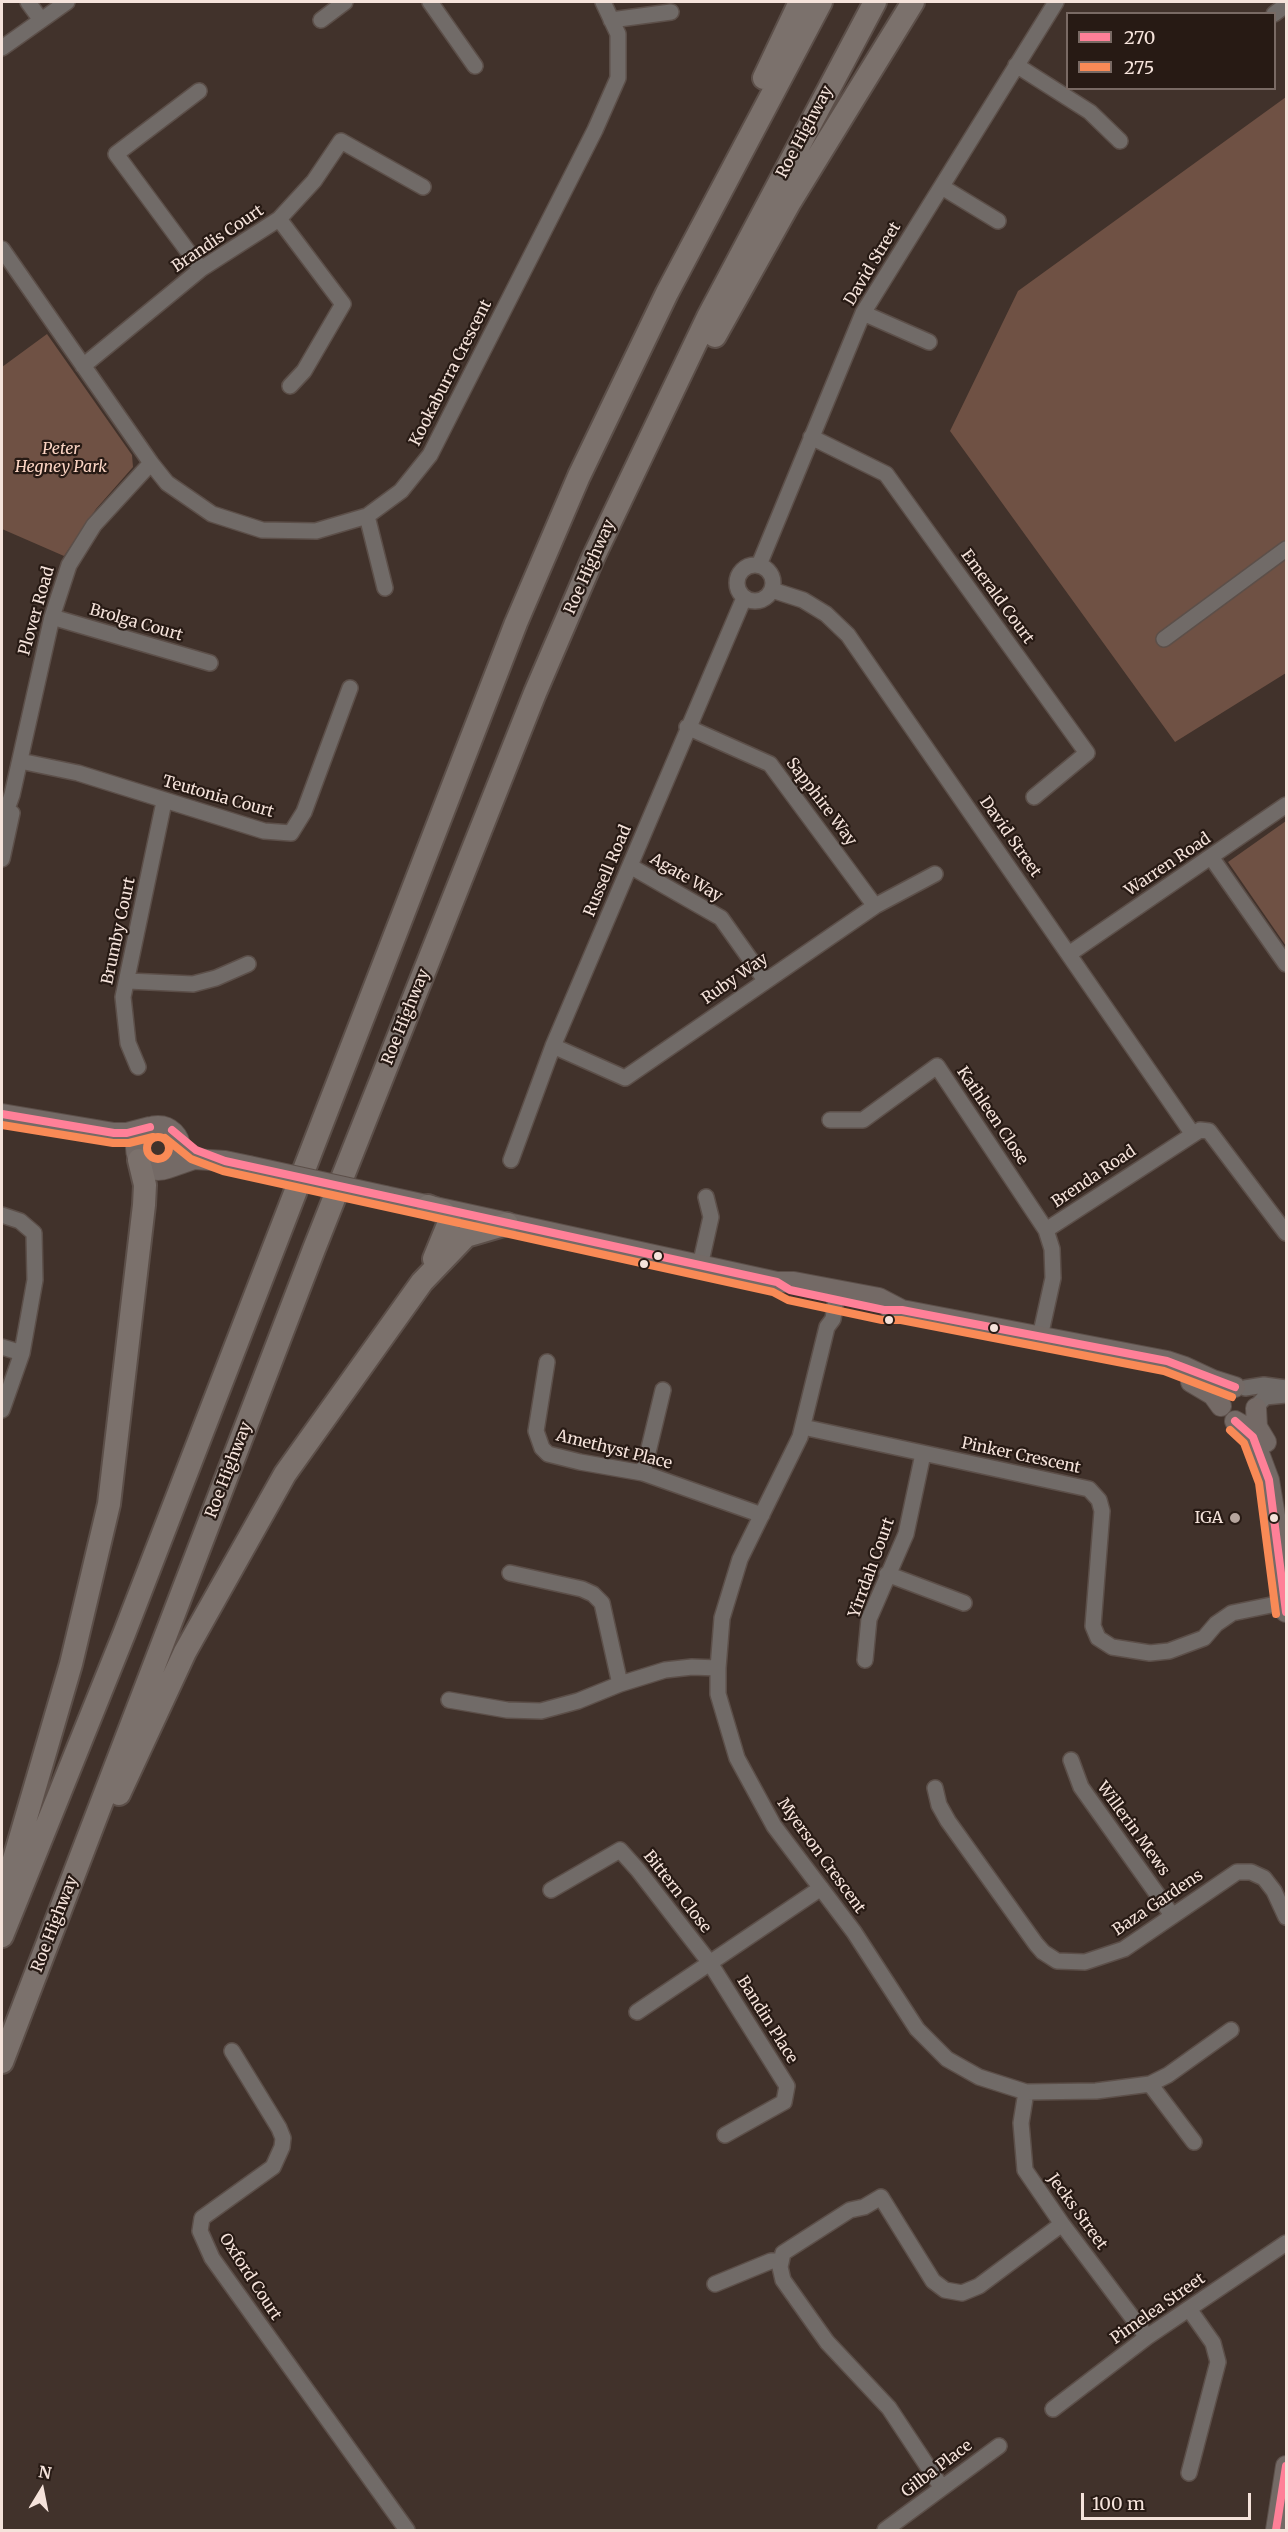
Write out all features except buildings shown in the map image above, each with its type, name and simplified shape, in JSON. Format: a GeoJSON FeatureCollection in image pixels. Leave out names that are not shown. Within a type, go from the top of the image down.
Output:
{"type":"FeatureCollection","features":[{"type":"Feature","properties":{"kind":"highway"},"geometry":{"type":"LineString","coordinates":[[2,1936],[129,1623],[516,623],[664,275],[755,97],[800,2]]}},
{"type":"Feature","properties":{"kind":"highway"},"geometry":{"type":"LineString","coordinates":[[579,476],[667,293],[821,2]]}},
{"type":"Feature","properties":{"kind":"highway","name":"Roe Highway"},"geometry":{"type":"LineString","coordinates":[[2,2062],[314,1249],[535,693],[593,558],[708,317],[875,2]]}},
{"type":"Feature","properties":{"kind":"highway"},"geometry":{"type":"LineString","coordinates":[[535,693],[667,421],[790,202],[913,2]]}},
{"type":"Feature","properties":{"kind":"highway"},"geometry":{"type":"LineString","coordinates":[[2,1902],[71,1664],[109,1504],[144,1204],[145,1185],[139,1159]]}},
{"type":"Feature","properties":{"kind":"highway"},"geometry":{"type":"LineString","coordinates":[[422,1282],[451,1224],[447,1215],[428,1206]]}},
{"type":"Feature","properties":{"kind":"highway"},"geometry":{"type":"LineString","coordinates":[[65,1899],[129,1774],[185,1652],[285,1474],[422,1282],[466,1236],[507,1224]]}},
{"type":"Feature","properties":{"kind":"main road"},"geometry":{"type":"LineString","coordinates":[[2,1114],[114,1133],[127,1133],[158,1125],[172,1130],[196,1150],[225,1161]]}},
{"type":"Feature","properties":{"kind":"main road"},"geometry":{"type":"LineString","coordinates":[[35,1121],[100,1139],[139,1159],[154,1170],[194,1159],[225,1161],[700,1266],[777,1282],[794,1282],[832,1294],[885,1300],[902,1310],[1167,1361],[1213,1380],[1240,1387],[1254,1395],[1257,1426],[1276,1464],[1287,1516]]}},
{"type":"Feature","properties":{"kind":"main road"},"geometry":{"type":"LineString","coordinates":[[139,1159],[136,1144],[139,1137],[150,1127]]}},
{"type":"Feature","properties":{"kind":"main road"},"geometry":{"type":"LineString","coordinates":[[168,1168],[174,1164],[180,1151],[180,1143],[172,1130]]}},
{"type":"Feature","properties":{"kind":"main road"},"geometry":{"type":"LineString","coordinates":[[1086,1347],[1178,1376],[1208,1391],[1228,1418],[1240,1423],[1252,1437],[1269,1480],[1286,1605]]}},
{"type":"Feature","properties":{"kind":"main road"},"geometry":{"type":"LineString","coordinates":[[1221,1406],[1226,1392],[1240,1387]]}},
{"type":"Feature","properties":{"kind":"main road"},"geometry":{"type":"LineString","coordinates":[[1235,1421],[1250,1417],[1256,1407]]}},
{"type":"Feature","properties":{"kind":"main road"},"geometry":{"type":"LineString","coordinates":[[1276,2530],[1287,2466]]}},
{"type":"Feature","properties":{"kind":"street"},"geometry":{"type":"LineString","coordinates":[[28,2],[41,20]]}},
{"type":"Feature","properties":{"kind":"street"},"geometry":{"type":"LineString","coordinates":[[2,48],[66,2]]}},
{"type":"Feature","properties":{"kind":"street"},"geometry":{"type":"LineString","coordinates":[[321,20],[345,2]]}},
{"type":"Feature","properties":{"kind":"street"},"geometry":{"type":"LineString","coordinates":[[430,2],[475,66]]}},
{"type":"Feature","properties":{"kind":"street","name":"Kookaburra Crescent"},"geometry":{"type":"LineString","coordinates":[[2,249],[7,267],[83,366],[167,483],[212,514],[262,530],[316,531],[367,516],[401,492],[430,455],[595,130],[618,78],[618,34],[603,2]]}},
{"type":"Feature","properties":{"kind":"street","name":"David Street"},"geometry":{"type":"LineString","coordinates":[[759,565],[863,313],[1056,2]]}},
{"type":"Feature","properties":{"kind":"street"},"geometry":{"type":"LineString","coordinates":[[611,20],[671,12]]}},
{"type":"Feature","properties":{"kind":"street"},"geometry":{"type":"LineString","coordinates":[[1016,65],[1090,112],[1120,141]]}},
{"type":"Feature","properties":{"kind":"street"},"geometry":{"type":"LineString","coordinates":[[199,91],[116,154],[201,269]]}},
{"type":"Feature","properties":{"kind":"street","name":"Brandis Court"},"geometry":{"type":"LineString","coordinates":[[83,366],[201,269],[279,219],[314,181],[341,141],[423,187]]}},
{"type":"Feature","properties":{"kind":"street"},"geometry":{"type":"LineString","coordinates":[[942,187],[998,221]]}},
{"type":"Feature","properties":{"kind":"street"},"geometry":{"type":"LineString","coordinates":[[279,219],[343,304],[304,371],[290,386]]}},
{"type":"Feature","properties":{"kind":"street"},"geometry":{"type":"LineString","coordinates":[[863,313],[929,342]]}},
{"type":"Feature","properties":{"kind":"street","name":"Emerald Court"},"geometry":{"type":"LineString","coordinates":[[811,437],[886,474],[1087,753],[1034,797]]}},
{"type":"Feature","properties":{"kind":"street","name":"Plover Road"},"geometry":{"type":"LineString","coordinates":[[2,823],[12,795],[51,617],[69,565],[94,525],[151,463]]}},
{"type":"Feature","properties":{"kind":"street"},"geometry":{"type":"LineString","coordinates":[[367,516],[385,588]]}},
{"type":"Feature","properties":{"kind":"street"},"geometry":{"type":"LineString","coordinates":[[1164,639],[1287,549]]}},
{"type":"Feature","properties":{"kind":"street"},"geometry":{"type":"LineString","coordinates":[[759,565],[769,572],[773,583],[772,590],[760,601],[744,598],[736,588],[738,575],[746,566],[759,565]]}},
{"type":"Feature","properties":{"kind":"street","name":"David Street"},"geometry":{"type":"LineString","coordinates":[[772,590],[803,600],[826,614],[848,635],[1192,1133]]}},
{"type":"Feature","properties":{"kind":"street","name":"Russell Road"},"geometry":{"type":"LineString","coordinates":[[511,1160],[553,1046],[687,727],[744,598]]}},
{"type":"Feature","properties":{"kind":"street","name":"Brolga Court"},"geometry":{"type":"LineString","coordinates":[[51,617],[210,663]]}},
{"type":"Feature","properties":{"kind":"street","name":"Teutonia Court"},"geometry":{"type":"LineString","coordinates":[[20,761],[78,773],[143,792],[164,802],[264,831],[291,833],[304,812],[350,688]]}},
{"type":"Feature","properties":{"kind":"street","name":"Sapphire Way"},"geometry":{"type":"LineString","coordinates":[[687,727],[770,764],[875,906]]}},
{"type":"Feature","properties":{"kind":"street","name":"Plover Road"},"geometry":{"type":"LineString","coordinates":[[2,859],[12,811],[12,795]]}},
{"type":"Feature","properties":{"kind":"street","name":"Brumby Court"},"geometry":{"type":"LineString","coordinates":[[138,1067],[128,1043],[123,1014],[123,997],[164,802]]}},
{"type":"Feature","properties":{"kind":"street","name":"Warren Road"},"geometry":{"type":"LineString","coordinates":[[1069,954],[1287,805]]}},
{"type":"Feature","properties":{"kind":"street"},"geometry":{"type":"LineString","coordinates":[[1211,857],[1287,964]]}},
{"type":"Feature","properties":{"kind":"street","name":"Agate Way"},"geometry":{"type":"LineString","coordinates":[[630,866],[721,918],[765,980]]}},
{"type":"Feature","properties":{"kind":"street","name":"Ruby Way"},"geometry":{"type":"LineString","coordinates":[[553,1046],[625,1078],[875,906],[935,874]]}},
{"type":"Feature","properties":{"kind":"street"},"geometry":{"type":"LineString","coordinates":[[128,981],[193,984],[216,978],[248,964]]}},
{"type":"Feature","properties":{"kind":"street","name":"Kathleen Close"},"geometry":{"type":"LineString","coordinates":[[830,1120],[863,1120],[937,1066],[1046,1230]]}},
{"type":"Feature","properties":{"kind":"street"},"geometry":{"type":"LineString","coordinates":[[1192,1133],[1200,1130],[1209,1131],[1287,1233]]}},
{"type":"Feature","properties":{"kind":"street","name":"Brenda Road"},"geometry":{"type":"LineString","coordinates":[[1040,1337],[1053,1278],[1052,1249],[1046,1230],[1192,1133]]}},
{"type":"Feature","properties":{"kind":"street"},"geometry":{"type":"LineString","coordinates":[[700,1266],[711,1217],[706,1197]]}},
{"type":"Feature","properties":{"kind":"street"},"geometry":{"type":"LineString","coordinates":[[2,1215],[20,1221],[34,1233],[35,1280],[22,1353],[2,1410]]}},
{"type":"Feature","properties":{"kind":"street","name":"Myerson Crescent"},"geometry":{"type":"LineString","coordinates":[[832,1294],[833,1319],[827,1327],[800,1437],[740,1559],[722,1618],[718,1694],[737,1758],[774,1826],[854,1932],[917,2029],[946,2059],[979,2077],[1026,2092],[1096,2091],[1150,2084],[1168,2075],[1231,2030]]}},
{"type":"Feature","properties":{"kind":"street"},"geometry":{"type":"LineString","coordinates":[[2,1347],[22,1353]]}},
{"type":"Feature","properties":{"kind":"street","name":"Amethyst Place"},"geometry":{"type":"LineString","coordinates":[[548,1362],[536,1431],[542,1448],[548,1454],[558,1458],[643,1473],[762,1515]]}},
{"type":"Feature","properties":{"kind":"street"},"geometry":{"type":"LineString","coordinates":[[1240,1387],[1264,1385],[1287,1388]]}},
{"type":"Feature","properties":{"kind":"street"},"geometry":{"type":"LineString","coordinates":[[643,1473],[663,1390]]}},
{"type":"Feature","properties":{"kind":"street"},"geometry":{"type":"LineString","coordinates":[[1256,1407],[1265,1397],[1287,1395]]}},
{"type":"Feature","properties":{"kind":"street","name":"Pinker Crescent"},"geometry":{"type":"LineString","coordinates":[[802,1427],[1089,1490],[1094,1493],[1101,1503],[1102,1511],[1093,1626],[1098,1638],[1112,1647],[1150,1653],[1169,1652],[1204,1638],[1216,1624],[1232,1613],[1286,1605]]}},
{"type":"Feature","properties":{"kind":"street","name":"Yirrdah Court"},"geometry":{"type":"LineString","coordinates":[[865,1660],[869,1619],[906,1534],[923,1454]]}},
{"type":"Feature","properties":{"kind":"street"},"geometry":{"type":"LineString","coordinates":[[510,1574],[582,1589],[593,1594],[602,1603],[620,1684]]}},
{"type":"Feature","properties":{"kind":"street"},"geometry":{"type":"LineString","coordinates":[[887,1574],[964,1603]]}},
{"type":"Feature","properties":{"kind":"street"},"geometry":{"type":"LineString","coordinates":[[450,1700],[507,1710],[541,1711],[578,1701],[620,1684],[677,1668],[718,1668]]}},
{"type":"Feature","properties":{"kind":"street","name":"Willerin Mews"},"geometry":{"type":"LineString","coordinates":[[1071,1760],[1081,1787],[1172,1915]]}},
{"type":"Feature","properties":{"kind":"street","name":"Baza Gardens"},"geometry":{"type":"LineString","coordinates":[[934,1788],[939,1805],[948,1821],[1036,1944],[1050,1957],[1066,1963],[1076,1963],[1116,1953],[1131,1945],[1233,1873],[1246,1871],[1264,1878],[1274,1891],[1287,1917]]}},
{"type":"Feature","properties":{"kind":"street","name":"Bittern Close"},"geometry":{"type":"LineString","coordinates":[[551,1890],[620,1850],[710,1963]]}},
{"type":"Feature","properties":{"kind":"street"},"geometry":{"type":"LineString","coordinates":[[637,2012],[821,1888]]}},
{"type":"Feature","properties":{"kind":"street","name":"Bandin Place"},"geometry":{"type":"LineString","coordinates":[[710,1963],[787,2086],[784,2102],[725,2134]]}},
{"type":"Feature","properties":{"kind":"street","name":"Oxford Court"},"geometry":{"type":"LineString","coordinates":[[232,2051],[279,2128],[283,2138],[282,2147],[273,2167],[202,2218],[200,2230],[212,2258],[407,2530]]}},
{"type":"Feature","properties":{"kind":"street"},"geometry":{"type":"LineString","coordinates":[[1150,2084],[1194,2142]]}},
{"type":"Feature","properties":{"kind":"street","name":"Jecks Street"},"geometry":{"type":"LineString","coordinates":[[1026,2092],[1021,2123],[1025,2169],[1062,2224],[1147,2337]]}},
{"type":"Feature","properties":{"kind":"street"},"geometry":{"type":"LineString","coordinates":[[942,2488],[890,2408],[827,2342],[783,2280],[780,2267],[783,2253],[850,2210],[864,2207],[881,2197],[933,2281],[945,2290],[962,2293],[979,2286],[1062,2224]]}},
{"type":"Feature","properties":{"kind":"street","name":"Pimelea Street"},"geometry":{"type":"LineString","coordinates":[[1053,2409],[1147,2337],[1287,2243]]}},
{"type":"Feature","properties":{"kind":"street"},"geometry":{"type":"LineString","coordinates":[[716,2284],[771,2261],[781,2261]]}},
{"type":"Feature","properties":{"kind":"street"},"geometry":{"type":"LineString","coordinates":[[1189,2309],[1213,2343],[1218,2362],[1189,2473]]}},
{"type":"Feature","properties":{"kind":"street","name":"Gilba Place"},"geometry":{"type":"LineString","coordinates":[[896,2528],[942,2488],[999,2446]]}},
{"type":"Feature","properties":{"kind":"green space"},"geometry":{"type":"Polygon","coordinates":[[[1286,97],[1286,673],[1175,742],[950,431],[1018,291],[1286,97]]]}},
{"type":"Feature","properties":{"kind":"green space","name":"Peter Hegney Park"},"geometry":{"type":"Polygon","coordinates":[[[47,334],[132,455],[133,467],[96,509],[64,556],[2,529],[2,367],[47,334]]]}},
{"type":"Feature","properties":{"kind":"green space"},"geometry":{"type":"Polygon","coordinates":[[[1286,821],[1286,946],[1228,862],[1286,821]]]}},
{"type":"Feature","properties":{"kind":"transit line","name":"270"},"geometry":{"type":"LineString","coordinates":[[2,1114],[114,1133],[127,1133],[150,1127]]}},
{"type":"Feature","properties":{"kind":"transit line","name":"275"},"geometry":{"type":"LineString","coordinates":[[2,1125],[113,1143],[129,1143],[153,1137]]}},
{"type":"Feature","properties":{"kind":"transit line","name":"270"},"geometry":{"type":"LineString","coordinates":[[172,1130],[196,1150],[225,1161],[777,1282],[790,1290],[884,1310],[902,1310],[1167,1361],[1235,1387]]}},
{"type":"Feature","properties":{"kind":"transit line","name":"275"},"geometry":{"type":"LineString","coordinates":[[158,1137],[166,1140],[169,1148],[166,1156],[158,1159],[150,1156],[147,1148],[150,1140],[158,1137]]}},
{"type":"Feature","properties":{"kind":"transit line","name":"275"},"geometry":{"type":"LineString","coordinates":[[165,1138],[191,1159],[223,1171],[773,1292],[788,1300],[882,1320],[901,1320],[1164,1371],[1232,1397]]}},
{"type":"Feature","properties":{"kind":"transit line","name":"270"},"geometry":{"type":"LineString","coordinates":[[1235,1421],[1253,1437],[1269,1480],[1286,1612]]}},
{"type":"Feature","properties":{"kind":"transit line","name":"275"},"geometry":{"type":"LineString","coordinates":[[1230,1430],[1244,1443],[1259,1483],[1276,1614]]}},
{"type":"Feature","properties":{"kind":"transit line","name":"270"},"geometry":{"type":"LineString","coordinates":[[1276,2530],[1286,2466]]}},
{"type":"Feature","properties":{"kind":"place","name":"IGA"},"geometry":{"type":"Point","coordinates":[1235,1518]}}]}
